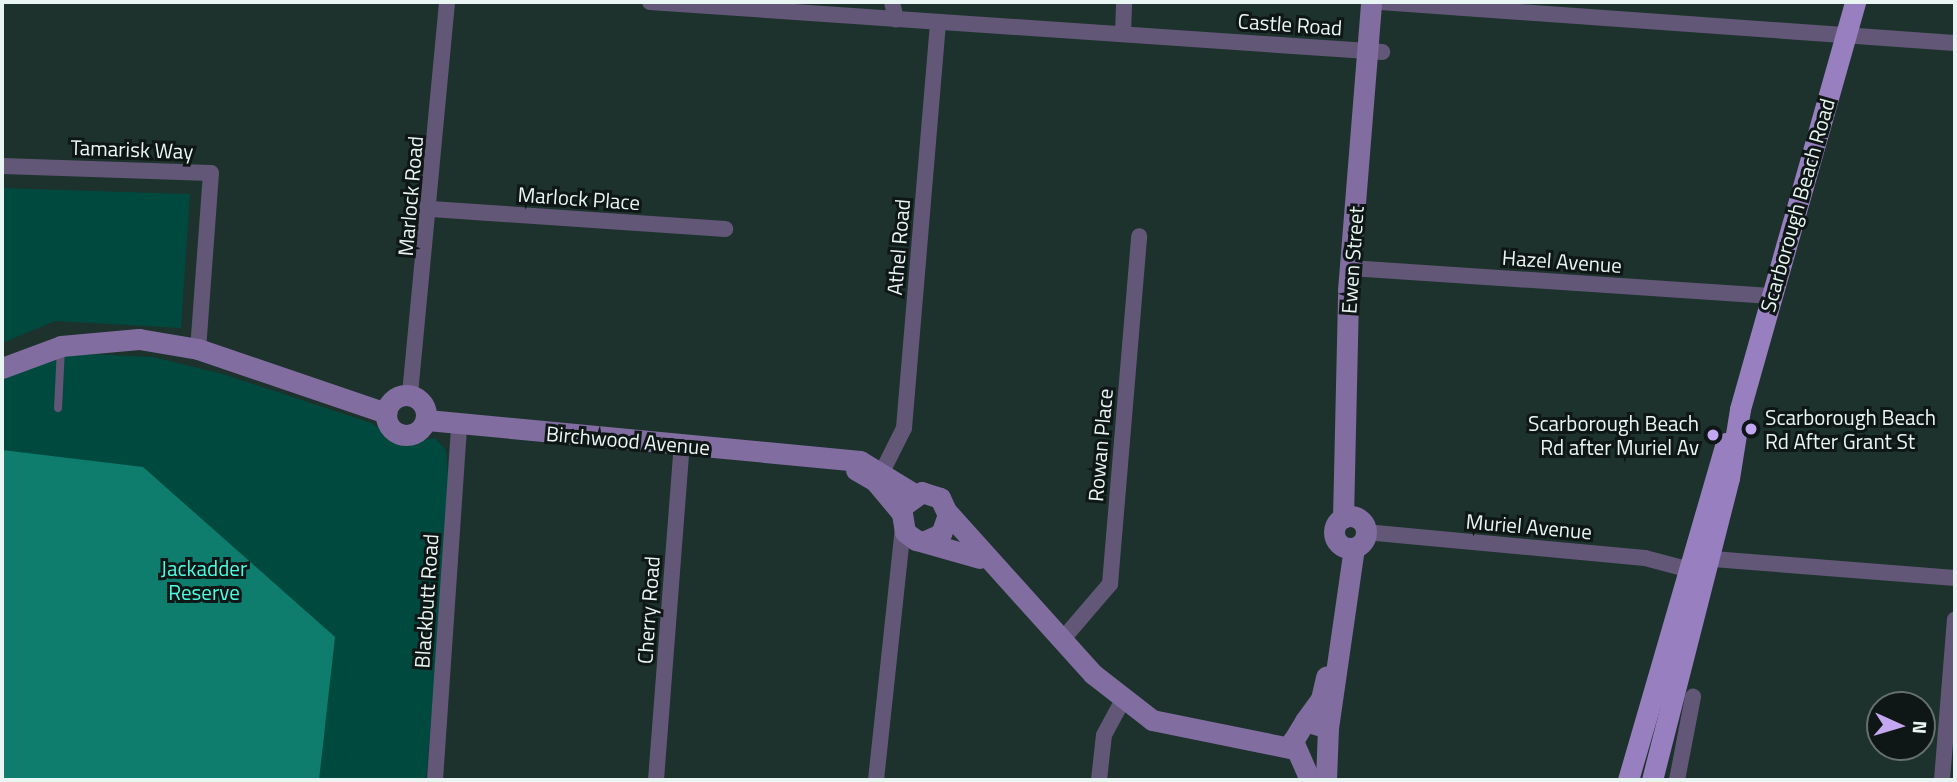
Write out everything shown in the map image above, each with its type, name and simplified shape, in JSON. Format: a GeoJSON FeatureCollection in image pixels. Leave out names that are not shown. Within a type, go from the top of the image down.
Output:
{"type":"FeatureCollection","features":[{"type":"Feature","properties":{"kind":"main road","name":"Scarborough Beach Road"},"geometry":{"type":"LineString","coordinates":[[1628,780],[1696,561],[1855,2]]}},
{"type":"Feature","properties":{"kind":"main road","name":"Scarborough Beach Road"},"geometry":{"type":"LineString","coordinates":[[1652,780],[1696,561]]}},
{"type":"Feature","properties":{"kind":"street","name":"Marlock Road"},"geometry":{"type":"LineString","coordinates":[[410,394],[431,209],[447,2]]}},
{"type":"Feature","properties":{"kind":"street","name":"Castle Road"},"geometry":{"type":"LineString","coordinates":[[650,2],[1375,51]]}},
{"type":"Feature","properties":{"kind":"street"},"geometry":{"type":"LineString","coordinates":[[892,2],[896,20]]}},
{"type":"Feature","properties":{"kind":"street"},"geometry":{"type":"LineString","coordinates":[[1123,34],[1124,2]]}},
{"type":"Feature","properties":{"kind":"street","name":"Ewen Street"},"geometry":{"type":"LineString","coordinates":[[1371,2],[1375,51]]}},
{"type":"Feature","properties":{"kind":"street"},"geometry":{"type":"LineString","coordinates":[[1382,2],[1955,43]]}},
{"type":"Feature","properties":{"kind":"street","name":"Ewen Street"},"geometry":{"type":"LineString","coordinates":[[1326,780],[1328,728],[1351,532],[1356,268],[1375,51],[1382,2]]}},
{"type":"Feature","properties":{"kind":"street","name":"Athel Road"},"geometry":{"type":"LineString","coordinates":[[883,471],[904,428],[938,23]]}},
{"type":"Feature","properties":{"kind":"street","name":"Tamarisk Way"},"geometry":{"type":"LineString","coordinates":[[2,166],[211,173],[198,349]]}},
{"type":"Feature","properties":{"kind":"street","name":"Marlock Place"},"geometry":{"type":"LineString","coordinates":[[431,209],[725,229]]}},
{"type":"Feature","properties":{"kind":"street","name":"Rowan Place"},"geometry":{"type":"LineString","coordinates":[[1062,640],[1110,584],[1139,236]]}},
{"type":"Feature","properties":{"kind":"street","name":"Hazel Avenue"},"geometry":{"type":"LineString","coordinates":[[1356,268],[1771,296]]}},
{"type":"Feature","properties":{"kind":"street"},"geometry":{"type":"LineString","coordinates":[[2,368],[61,346],[139,339],[198,349],[386,413],[400,435],[412,435],[427,420],[426,407],[410,394],[397,397],[386,413]]}},
{"type":"Feature","properties":{"kind":"street","name":"Birchwood Avenue"},"geometry":{"type":"LineString","coordinates":[[427,420],[830,458],[883,471],[914,494],[935,495],[993,566],[1062,640],[1124,698],[1175,728],[1229,735],[1298,733]]}},
{"type":"Feature","properties":{"kind":"street","name":"Blackbutt Road"},"geometry":{"type":"LineString","coordinates":[[435,780],[459,425]]}},
{"type":"Feature","properties":{"kind":"street","name":"Cherry Road"},"geometry":{"type":"LineString","coordinates":[[656,780],[682,444]]}},
{"type":"Feature","properties":{"kind":"street","name":"Birchwood Avenue"},"geometry":{"type":"LineString","coordinates":[[830,458],[875,481],[901,520],[923,541],[993,566]]}},
{"type":"Feature","properties":{"kind":"street"},"geometry":{"type":"LineString","coordinates":[[876,780],[901,520],[914,494]]}},
{"type":"Feature","properties":{"kind":"street"},"geometry":{"type":"LineString","coordinates":[[895,575],[923,541],[941,534],[948,513]]}},
{"type":"Feature","properties":{"kind":"street","name":"Ewen Street"},"geometry":{"type":"LineString","coordinates":[[1298,733],[1321,699],[1351,532]]}},
{"type":"Feature","properties":{"kind":"street","name":"Muriel Avenue"},"geometry":{"type":"LineString","coordinates":[[1351,532],[1645,558],[1955,578]]}},
{"type":"Feature","properties":{"kind":"street"},"geometry":{"type":"LineString","coordinates":[[1942,780],[1955,620]]}},
{"type":"Feature","properties":{"kind":"street"},"geometry":{"type":"LineString","coordinates":[[1677,780],[1693,697]]}},
{"type":"Feature","properties":{"kind":"street"},"geometry":{"type":"LineString","coordinates":[[1100,780],[1104,735],[1124,698]]}},
{"type":"Feature","properties":{"kind":"street"},"geometry":{"type":"LineString","coordinates":[[1310,780],[1298,733],[1328,728]]}},
{"type":"Feature","properties":{"kind":"lane"},"geometry":{"type":"LineString","coordinates":[[58,408],[61,346]]}},
{"type":"Feature","properties":{"kind":"green space"},"geometry":{"type":"Polygon","coordinates":[[[2,188],[190,194],[181,328],[55,321],[2,343],[2,188]]]}},
{"type":"Feature","properties":{"kind":"green space","name":"Jackadder Reserve"},"geometry":{"type":"Polygon","coordinates":[[[69,353],[153,357],[223,374],[371,423],[402,443],[435,438],[446,450],[450,500],[426,780],[2,780],[2,379],[69,353]]]}},
{"type":"Feature","properties":{"kind":"shaded area"},"geometry":{"type":"Polygon","coordinates":[[[2,450],[143,467],[335,637],[319,780],[2,780],[2,450]]]}},
{"type":"Feature","properties":{"kind":"place","name":"Scarborough Beach Rd After Grant St"},"geometry":{"type":"Point","coordinates":[1751,429]}},
{"type":"Feature","properties":{"kind":"place","name":"Scarborough Beach Rd after Muriel Av"},"geometry":{"type":"Point","coordinates":[1713,435]}}]}
